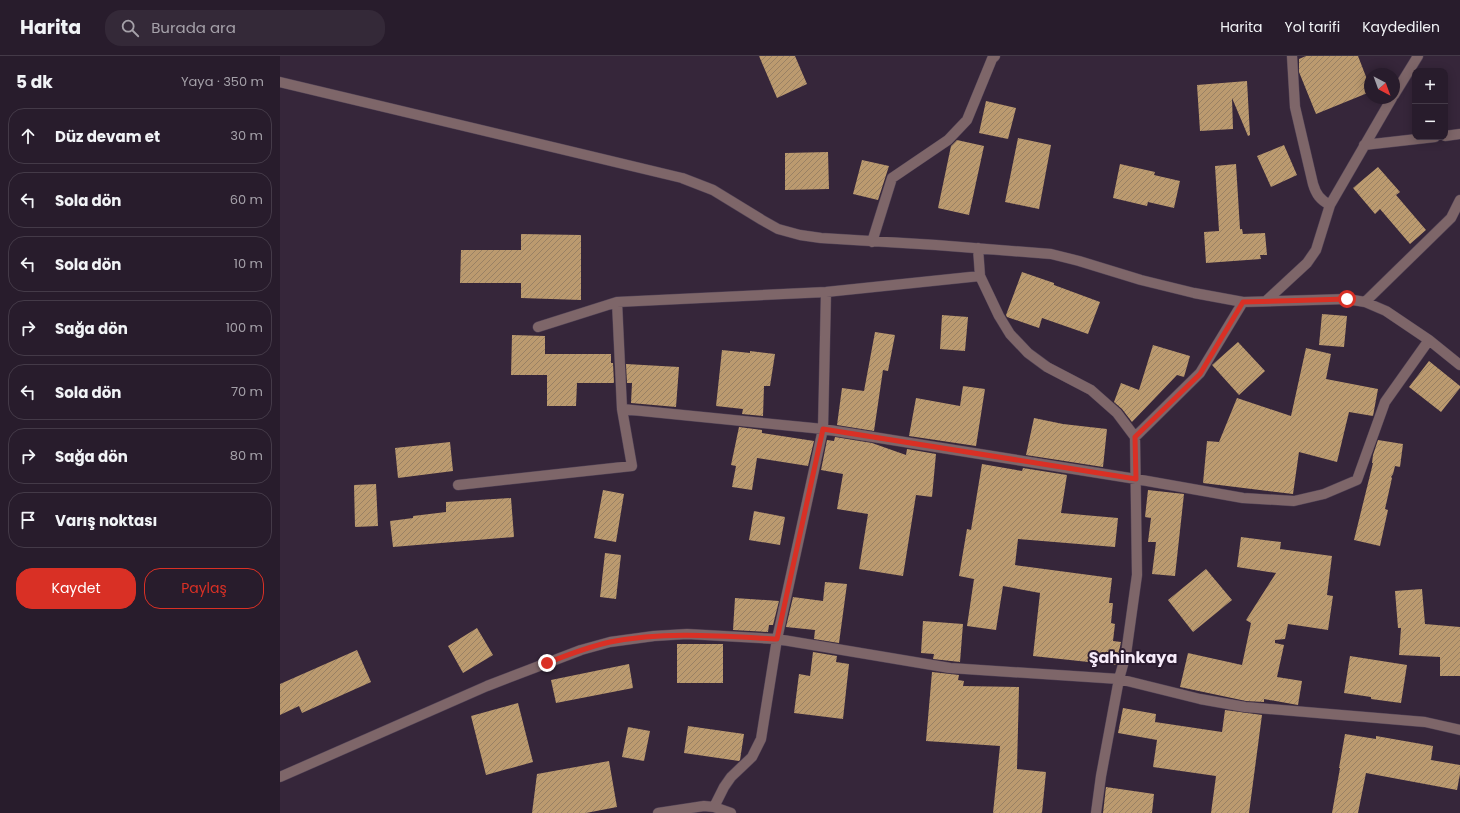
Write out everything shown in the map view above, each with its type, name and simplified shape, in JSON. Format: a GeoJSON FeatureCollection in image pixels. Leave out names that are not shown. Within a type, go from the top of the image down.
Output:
{"type":"FeatureCollection","features":[{"type":"Feature","properties":{"kind":"street"},"geometry":{"type":"LineString","coordinates":[[872,242],[892,178],[948,140],[966,120],[992,58],[995,56]]}},
{"type":"Feature","properties":{"kind":"street"},"geometry":{"type":"LineString","coordinates":[[1292,56],[1295,107],[1312,184],[1316,194],[1330,205]]}},
{"type":"Feature","properties":{"kind":"street"},"geometry":{"type":"LineString","coordinates":[[1400,85],[1418,56]]}},
{"type":"Feature","properties":{"kind":"street"},"geometry":{"type":"LineString","coordinates":[[280,82],[682,178],[713,190],[778,229],[800,235],[872,242],[1051,254],[1141,280],[1194,293],[1243,302],[1347,299],[1365,302],[1386,311],[1429,340],[1460,365]]}},
{"type":"Feature","properties":{"kind":"street"},"geometry":{"type":"LineString","coordinates":[[1266,301],[1307,263],[1316,250],[1330,205],[1388,104]]}},
{"type":"Feature","properties":{"kind":"street"},"geometry":{"type":"LineString","coordinates":[[1448,136],[1460,134]]}},
{"type":"Feature","properties":{"kind":"street"},"geometry":{"type":"LineString","coordinates":[[1364,145],[1412,140]]}},
{"type":"Feature","properties":{"kind":"street"},"geometry":{"type":"LineString","coordinates":[[1365,302],[1452,218],[1460,200]]}},
{"type":"Feature","properties":{"kind":"street"},"geometry":{"type":"LineString","coordinates":[[978,248],[980,276],[998,316],[1010,334],[1024,349],[1047,367],[1091,390],[1117,413],[1135,437],[1137,575],[1126,654],[1119,679],[1101,776],[1096,813]]}},
{"type":"Feature","properties":{"kind":"street"},"geometry":{"type":"LineString","coordinates":[[538,327],[617,302],[826,292],[980,276]]}},
{"type":"Feature","properties":{"kind":"street"},"geometry":{"type":"LineString","coordinates":[[714,807],[724,787],[752,757],[761,739],[777,639],[823,429],[826,292]]}},
{"type":"Feature","properties":{"kind":"street"},"geometry":{"type":"LineString","coordinates":[[458,485],[632,466],[622,409],[617,302]]}},
{"type":"Feature","properties":{"kind":"street"},"geometry":{"type":"LineString","coordinates":[[1135,437],[1200,374],[1243,302]]}},
{"type":"Feature","properties":{"kind":"street"},"geometry":{"type":"LineString","coordinates":[[622,409],[823,429],[1136,479],[1243,498],[1294,501],[1324,494],[1356,480],[1385,402],[1429,340]]}},
{"type":"Feature","properties":{"kind":"street"},"geometry":{"type":"LineString","coordinates":[[280,776],[487,686],[581,650],[610,642],[660,635],[687,634],[777,639],[950,668],[1119,679],[1200,699],[1245,707],[1425,722],[1460,730]]}},
{"type":"Feature","properties":{"kind":"street"},"geometry":{"type":"LineString","coordinates":[[658,813],[704,806],[714,807],[731,813]]}},
{"type":"Feature","properties":{"kind":"building"},"geometry":{"type":"Polygon","coordinates":[[[759,56],[795,56],[807,84],[777,98],[759,56]]]}},
{"type":"Feature","properties":{"kind":"building"},"geometry":{"type":"Polygon","coordinates":[[[1306,56],[1358,56],[1364,72],[1364,94],[1316,114],[1299,72],[1299,59],[1306,56]]]}},
{"type":"Feature","properties":{"kind":"building"},"geometry":{"type":"Polygon","coordinates":[[[1247,81],[1250,135],[1248,136],[1232,98],[1233,129],[1200,131],[1197,85],[1247,81]]]}},
{"type":"Feature","properties":{"kind":"building"},"geometry":{"type":"Polygon","coordinates":[[[986,101],[1016,108],[1008,139],[979,133],[986,101]]]}},
{"type":"Feature","properties":{"kind":"building"},"geometry":{"type":"Polygon","coordinates":[[[1018,138],[1051,145],[1039,209],[1005,202],[1018,138]]]}},
{"type":"Feature","properties":{"kind":"building"},"geometry":{"type":"Polygon","coordinates":[[[957,140],[984,146],[969,215],[938,208],[951,146],[957,140]]]}},
{"type":"Feature","properties":{"kind":"building"},"geometry":{"type":"Polygon","coordinates":[[[1284,145],[1297,175],[1271,187],[1257,156],[1284,145]]]}},
{"type":"Feature","properties":{"kind":"building"},"geometry":{"type":"Polygon","coordinates":[[[828,152],[829,189],[785,190],[785,153],[828,152]]]}},
{"type":"Feature","properties":{"kind":"building"},"geometry":{"type":"Polygon","coordinates":[[[862,160],[889,166],[878,200],[853,194],[862,160]]]}},
{"type":"Feature","properties":{"kind":"building"},"geometry":{"type":"Polygon","coordinates":[[[1120,164],[1155,172],[1154,175],[1180,181],[1174,208],[1148,202],[1147,206],[1113,198],[1120,164]]]}},
{"type":"Feature","properties":{"kind":"building"},"geometry":{"type":"Polygon","coordinates":[[[1236,164],[1240,229],[1242,229],[1243,234],[1265,233],[1267,255],[1260,255],[1261,259],[1206,263],[1204,232],[1219,231],[1215,166],[1236,164]]]}},
{"type":"Feature","properties":{"kind":"building"},"geometry":{"type":"Polygon","coordinates":[[[1378,167],[1400,192],[1396,195],[1426,230],[1410,244],[1380,209],[1375,214],[1353,188],[1378,167]]]}},
{"type":"Feature","properties":{"kind":"building"},"geometry":{"type":"Polygon","coordinates":[[[521,234],[581,235],[581,300],[521,298],[521,283],[460,283],[461,250],[521,250],[521,234]]]}},
{"type":"Feature","properties":{"kind":"building"},"geometry":{"type":"Polygon","coordinates":[[[1022,272],[1054,283],[1054,285],[1100,302],[1088,334],[1042,318],[1039,328],[1007,317],[1006,315],[1022,272]]]}},
{"type":"Feature","properties":{"kind":"building"},"geometry":{"type":"Polygon","coordinates":[[[1322,314],[1347,316],[1344,347],[1319,345],[1322,314]]]}},
{"type":"Feature","properties":{"kind":"building"},"geometry":{"type":"Polygon","coordinates":[[[942,315],[968,317],[965,351],[940,349],[942,315]]]}},
{"type":"Feature","properties":{"kind":"building"},"geometry":{"type":"Polygon","coordinates":[[[875,332],[895,335],[888,371],[883,370],[874,431],[837,425],[842,388],[864,391],[875,332]]]}},
{"type":"Feature","properties":{"kind":"building"},"geometry":{"type":"Polygon","coordinates":[[[512,335],[545,336],[545,354],[611,354],[614,383],[577,383],[576,406],[547,406],[547,375],[511,375],[512,335]]]}},
{"type":"Feature","properties":{"kind":"building"},"geometry":{"type":"Polygon","coordinates":[[[1238,342],[1265,371],[1239,395],[1212,365],[1238,342]]]}},
{"type":"Feature","properties":{"kind":"building"},"geometry":{"type":"Polygon","coordinates":[[[1153,345],[1190,356],[1184,377],[1177,375],[1132,422],[1122,409],[1114,402],[1121,383],[1139,390],[1153,345]]]}},
{"type":"Feature","properties":{"kind":"building"},"geometry":{"type":"Polygon","coordinates":[[[1306,348],[1331,354],[1326,379],[1378,389],[1373,416],[1349,412],[1337,462],[1299,452],[1293,494],[1203,483],[1207,441],[1219,442],[1237,398],[1291,416],[1306,348]]]}},
{"type":"Feature","properties":{"kind":"building"},"geometry":{"type":"Polygon","coordinates":[[[722,350],[775,354],[770,386],[764,386],[763,416],[742,414],[743,409],[716,406],[722,350]]]}},
{"type":"Feature","properties":{"kind":"building"},"geometry":{"type":"Polygon","coordinates":[[[1429,361],[1460,386],[1441,412],[1409,387],[1429,361]]]}},
{"type":"Feature","properties":{"kind":"building"},"geometry":{"type":"Polygon","coordinates":[[[626,364],[679,367],[676,407],[631,403],[632,383],[627,383],[626,364]]]}},
{"type":"Feature","properties":{"kind":"building"},"geometry":{"type":"Polygon","coordinates":[[[963,386],[985,389],[976,446],[909,436],[916,398],[960,406],[963,386]]]}},
{"type":"Feature","properties":{"kind":"building"},"geometry":{"type":"Polygon","coordinates":[[[1034,418],[1063,424],[1107,429],[1103,467],[1026,455],[1034,418]]]}},
{"type":"Feature","properties":{"kind":"building"},"geometry":{"type":"Polygon","coordinates":[[[739,427],[762,430],[762,433],[814,441],[808,466],[757,458],[752,490],[732,487],[736,466],[731,465],[739,427]]]}},
{"type":"Feature","properties":{"kind":"building"},"geometry":{"type":"Polygon","coordinates":[[[835,437],[872,443],[906,455],[907,449],[936,454],[932,497],[916,495],[903,576],[859,569],[868,514],[837,509],[843,474],[821,470],[827,440],[834,441],[835,437]]]}},
{"type":"Feature","properties":{"kind":"building"},"geometry":{"type":"Polygon","coordinates":[[[1378,440],[1403,444],[1400,467],[1395,466],[1391,477],[1385,509],[1388,510],[1380,546],[1354,540],[1373,463],[1373,455],[1378,440]]]}},
{"type":"Feature","properties":{"kind":"building"},"geometry":{"type":"Polygon","coordinates":[[[450,442],[453,471],[398,478],[395,448],[450,442]]]}},
{"type":"Feature","properties":{"kind":"building"},"geometry":{"type":"Polygon","coordinates":[[[982,464],[1022,471],[1023,468],[1067,475],[1061,513],[1118,518],[1115,547],[1018,539],[1015,565],[1112,578],[1109,603],[1113,603],[1111,623],[1115,624],[1113,641],[1121,642],[1116,665],[1033,656],[1040,593],[1003,586],[996,630],[967,626],[974,579],[959,576],[967,529],[971,530],[982,464]]]}},
{"type":"Feature","properties":{"kind":"building"},"geometry":{"type":"Polygon","coordinates":[[[376,484],[378,526],[355,527],[354,485],[376,484]]]}},
{"type":"Feature","properties":{"kind":"building"},"geometry":{"type":"Polygon","coordinates":[[[603,490],[624,494],[616,542],[594,538],[603,490]]]}},
{"type":"Feature","properties":{"kind":"building"},"geometry":{"type":"Polygon","coordinates":[[[1148,490],[1184,494],[1175,576],[1152,574],[1156,542],[1148,542],[1151,518],[1145,517],[1148,490]]]}},
{"type":"Feature","properties":{"kind":"building"},"geometry":{"type":"Polygon","coordinates":[[[511,498],[514,537],[393,547],[390,521],[413,518],[413,516],[446,512],[446,502],[511,498]]]}},
{"type":"Feature","properties":{"kind":"building"},"geometry":{"type":"Polygon","coordinates":[[[754,511],[785,517],[780,545],[749,540],[754,511]]]}},
{"type":"Feature","properties":{"kind":"building"},"geometry":{"type":"Polygon","coordinates":[[[1241,537],[1281,542],[1280,549],[1332,556],[1327,595],[1333,596],[1328,630],[1288,624],[1285,639],[1275,640],[1275,643],[1284,645],[1277,677],[1302,681],[1298,705],[1264,699],[1264,702],[1246,701],[1180,687],[1188,653],[1242,665],[1251,623],[1246,620],[1276,573],[1237,567],[1241,537]]]}},
{"type":"Feature","properties":{"kind":"building"},"geometry":{"type":"Polygon","coordinates":[[[605,553],[621,555],[616,599],[600,597],[605,553]]]}},
{"type":"Feature","properties":{"kind":"building"},"geometry":{"type":"Polygon","coordinates":[[[1206,569],[1232,600],[1193,632],[1168,600],[1206,569]]]}},
{"type":"Feature","properties":{"kind":"building"},"geometry":{"type":"Polygon","coordinates":[[[825,582],[847,584],[839,643],[814,639],[815,630],[786,627],[793,597],[823,601],[825,582]]]}},
{"type":"Feature","properties":{"kind":"building"},"geometry":{"type":"Polygon","coordinates":[[[1422,589],[1425,624],[1460,627],[1460,676],[1440,676],[1440,657],[1399,655],[1401,628],[1398,628],[1395,591],[1422,589]]]}},
{"type":"Feature","properties":{"kind":"building"},"geometry":{"type":"Polygon","coordinates":[[[735,598],[779,601],[773,625],[769,625],[768,632],[733,630],[735,598]]]}},
{"type":"Feature","properties":{"kind":"building"},"geometry":{"type":"Polygon","coordinates":[[[923,621],[963,624],[960,662],[933,659],[934,654],[921,653],[923,621]]]}},
{"type":"Feature","properties":{"kind":"building"},"geometry":{"type":"Polygon","coordinates":[[[477,628],[493,655],[463,673],[448,646],[477,628]]]}},
{"type":"Feature","properties":{"kind":"building"},"geometry":{"type":"Polygon","coordinates":[[[677,644],[723,644],[723,683],[677,683],[677,644]]]}},
{"type":"Feature","properties":{"kind":"building"},"geometry":{"type":"Polygon","coordinates":[[[357,650],[371,682],[302,713],[299,706],[280,715],[280,684],[357,650]]]}},
{"type":"Feature","properties":{"kind":"building"},"geometry":{"type":"Polygon","coordinates":[[[813,652],[837,656],[836,662],[849,664],[843,719],[794,713],[799,674],[810,676],[813,652]]]}},
{"type":"Feature","properties":{"kind":"building"},"geometry":{"type":"Polygon","coordinates":[[[1350,656],[1407,665],[1401,703],[1371,699],[1371,697],[1344,693],[1350,656]]]}},
{"type":"Feature","properties":{"kind":"building"},"geometry":{"type":"Polygon","coordinates":[[[629,664],[633,688],[556,703],[551,680],[629,664]]]}},
{"type":"Feature","properties":{"kind":"building"},"geometry":{"type":"Polygon","coordinates":[[[932,672],[959,675],[958,680],[964,681],[963,686],[1019,687],[1017,769],[1046,772],[1042,813],[993,813],[1000,746],[926,741],[932,672]]]}},
{"type":"Feature","properties":{"kind":"building"},"geometry":{"type":"Polygon","coordinates":[[[518,703],[533,762],[486,775],[471,716],[518,703]]]}},
{"type":"Feature","properties":{"kind":"building"},"geometry":{"type":"Polygon","coordinates":[[[1123,708],[1156,714],[1155,722],[1222,732],[1225,710],[1262,715],[1249,813],[1211,813],[1216,776],[1153,767],[1157,740],[1118,733],[1123,708]]]}},
{"type":"Feature","properties":{"kind":"building"},"geometry":{"type":"Polygon","coordinates":[[[688,726],[744,734],[740,760],[684,753],[688,726]]]}},
{"type":"Feature","properties":{"kind":"building"},"geometry":{"type":"Polygon","coordinates":[[[628,727],[650,731],[644,761],[622,757],[628,727]]]}},
{"type":"Feature","properties":{"kind":"building"},"geometry":{"type":"Polygon","coordinates":[[[1345,734],[1376,739],[1376,736],[1433,746],[1431,760],[1460,765],[1457,790],[1366,773],[1358,813],[1332,813],[1345,734]]]}},
{"type":"Feature","properties":{"kind":"building"},"geometry":{"type":"Polygon","coordinates":[[[609,761],[617,807],[586,813],[532,813],[537,774],[609,761]]]}},
{"type":"Feature","properties":{"kind":"building"},"geometry":{"type":"Polygon","coordinates":[[[1106,787],[1154,794],[1152,813],[1103,813],[1106,787]]]}},
{"type":"Feature","properties":{"kind":"district","name":"Şahinkaya"},"geometry":{"type":"Point","coordinates":[1133,657]}},
{"type":"Feature","properties":{"kind":"route"},"geometry":{"type":"LineString","coordinates":[[547,663],[581,650],[610,642],[654,636],[687,634],[777,639],[823,429],[1136,479],[1135,437],[1200,374],[1243,302],[1347,299]]}}]}
